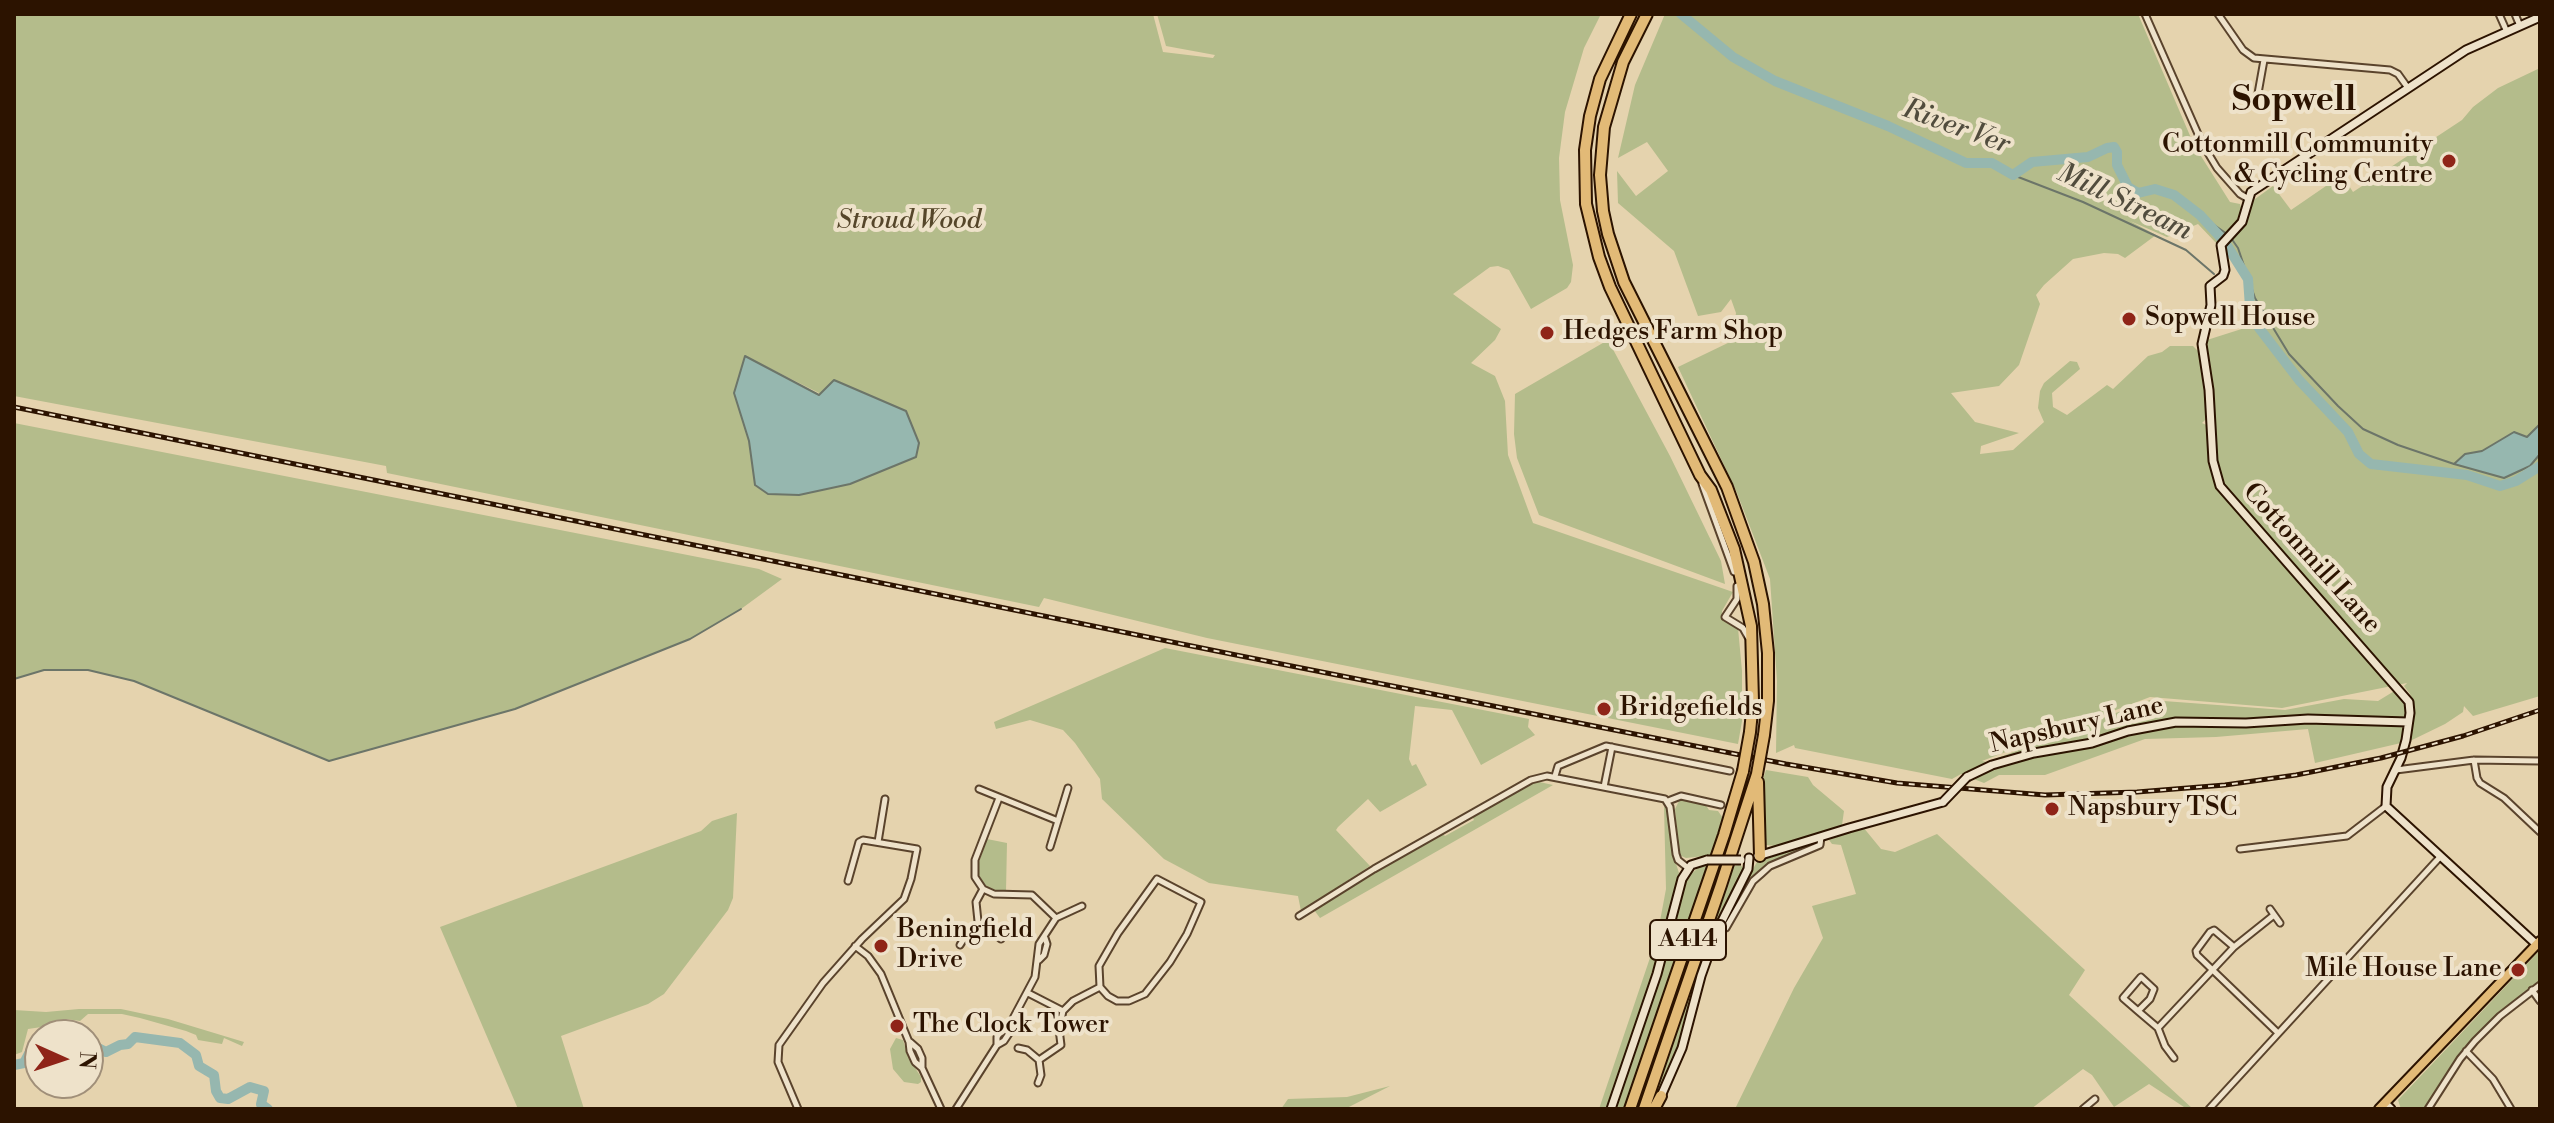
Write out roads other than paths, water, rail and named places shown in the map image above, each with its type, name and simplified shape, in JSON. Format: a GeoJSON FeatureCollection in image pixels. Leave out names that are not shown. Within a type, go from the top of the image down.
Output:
{"type":"FeatureCollection","features":[{"type":"Feature","properties":{"kind":"highway","name":"A414"},"geometry":{"type":"LineString","coordinates":[[1630,1109],[1724,835],[1743,771],[1753,701],[1748,606],[1734,549],[1711,490],[1700,475],[1610,287],[1586,204],[1585,150],[1590,116],[1600,79],[1631,14]]}},
{"type":"Feature","properties":{"kind":"highway","name":"A414"},"geometry":{"type":"LineString","coordinates":[[1644,1109],[1757,774],[1768,701],[1768,653],[1763,604],[1754,562],[1727,487],[1624,282],[1603,211],[1600,175],[1604,127],[1623,62],[1647,14]]}},
{"type":"Feature","properties":{"kind":"highway"},"geometry":{"type":"LineString","coordinates":[[1750,858],[1757,774]]}},
{"type":"Feature","properties":{"kind":"highway"},"geometry":{"type":"LineString","coordinates":[[1654,1109],[1661,1096]]}},
{"type":"Feature","properties":{"kind":"main road"},"geometry":{"type":"LineString","coordinates":[[2385,1107],[2539,943],[2540,934]]}},
{"type":"Feature","properties":{"kind":"street"},"geometry":{"type":"LineString","coordinates":[[2145,14],[2202,143],[2217,168],[2247,198]]}},
{"type":"Feature","properties":{"kind":"street"},"geometry":{"type":"LineString","coordinates":[[2218,14],[2243,50],[2254,58],[2390,70],[2398,74],[2408,88]]}},
{"type":"Feature","properties":{"kind":"street"},"geometry":{"type":"LineString","coordinates":[[2499,14],[2507,32]]}},
{"type":"Feature","properties":{"kind":"street"},"geometry":{"type":"LineString","coordinates":[[2515,14],[2520,26]]}},
{"type":"Feature","properties":{"kind":"street","name":"Cottonmill Lane"},"geometry":{"type":"LineString","coordinates":[[2408,722],[2411,707],[2406,697],[2216,479],[2208,377],[2202,344],[2211,305],[2210,285],[2225,274],[2225,241],[2242,222],[2251,192],[2466,50],[2540,17]]}},
{"type":"Feature","properties":{"kind":"street"},"geometry":{"type":"LineString","coordinates":[[2257,99],[2264,60]]}},
{"type":"Feature","properties":{"kind":"street"},"geometry":{"type":"LineString","coordinates":[[1700,475],[1738,588],[1737,599],[1725,617],[1743,628],[1751,643]]}},
{"type":"Feature","properties":{"kind":"street","name":"Napsbury Lane"},"geometry":{"type":"LineString","coordinates":[[1661,1096],[1682,1048],[1701,976],[1717,931],[1747,872],[1750,858],[1943,802],[1967,777],[1992,765],[2034,753],[2092,743],[2128,731],[2176,722],[2246,723],[2308,719],[2408,722]]}},
{"type":"Feature","properties":{"kind":"street"},"geometry":{"type":"LineString","coordinates":[[2408,722],[2406,740],[2385,793],[2386,806],[2539,943]]}},
{"type":"Feature","properties":{"kind":"street"},"geometry":{"type":"LineString","coordinates":[[1555,776],[1558,766],[1599,746],[1730,771]]}},
{"type":"Feature","properties":{"kind":"street"},"geometry":{"type":"LineString","coordinates":[[1604,787],[1612,747]]}},
{"type":"Feature","properties":{"kind":"street"},"geometry":{"type":"LineString","coordinates":[[2396,770],[2474,760],[2540,761]]}},
{"type":"Feature","properties":{"kind":"street"},"geometry":{"type":"LineString","coordinates":[[2474,760],[2480,783],[2504,798],[2540,832]]}},
{"type":"Feature","properties":{"kind":"street"},"geometry":{"type":"LineString","coordinates":[[1299,916],[1381,865],[1539,777],[1555,776],[1668,801],[1681,796],[1721,805]]}},
{"type":"Feature","properties":{"kind":"street"},"geometry":{"type":"LineString","coordinates":[[1050,847],[1068,788]]}},
{"type":"Feature","properties":{"kind":"street"},"geometry":{"type":"LineString","coordinates":[[979,789],[1058,821]]}},
{"type":"Feature","properties":{"kind":"street"},"geometry":{"type":"LineString","coordinates":[[999,798],[975,860],[975,877],[983,889],[994,894],[1032,895],[1056,918]]}},
{"type":"Feature","properties":{"kind":"street"},"geometry":{"type":"LineString","coordinates":[[878,842],[885,799]]}},
{"type":"Feature","properties":{"kind":"street"},"geometry":{"type":"LineString","coordinates":[[1668,801],[1676,854],[1688,868]]}},
{"type":"Feature","properties":{"kind":"street"},"geometry":{"type":"LineString","coordinates":[[2240,849],[2347,836],[2386,806]]}},
{"type":"Feature","properties":{"kind":"street","name":"Napsbury Lane"},"geometry":{"type":"LineString","coordinates":[[1717,931],[1726,928],[1748,889],[1761,874],[1770,866],[1820,845],[1821,837]]}},
{"type":"Feature","properties":{"kind":"street"},"geometry":{"type":"LineString","coordinates":[[798,1109],[778,1062],[777,1051],[804,1007],[855,946],[897,908],[911,879],[917,849],[863,840],[859,842],[848,881]]}},
{"type":"Feature","properties":{"kind":"street"},"geometry":{"type":"LineString","coordinates":[[2209,1109],[2440,857]]}},
{"type":"Feature","properties":{"kind":"street"},"geometry":{"type":"LineString","coordinates":[[1611,1109],[1657,974],[1682,879],[1688,868],[1696,862],[1707,860],[1750,858]]}},
{"type":"Feature","properties":{"kind":"street"},"geometry":{"type":"LineString","coordinates":[[1157,879],[1201,902],[1170,962],[1145,994],[1129,1001],[1117,1001],[1100,987],[1097,970],[1101,959],[1157,879]]}},
{"type":"Feature","properties":{"kind":"street"},"geometry":{"type":"LineString","coordinates":[[979,931],[976,902],[983,889]]}},
{"type":"Feature","properties":{"kind":"street"},"geometry":{"type":"LineString","coordinates":[[956,1109],[997,1045],[997,1037],[1010,1024],[1028,993],[1039,960],[1036,953],[1039,944],[1056,918],[1082,906]]}},
{"type":"Feature","properties":{"kind":"street"},"geometry":{"type":"LineString","coordinates":[[2158,1028],[2234,947],[2272,912],[2280,923]]}},
{"type":"Feature","properties":{"kind":"street"},"geometry":{"type":"LineString","coordinates":[[2234,947],[2214,930],[2196,951],[2277,1032]]}},
{"type":"Feature","properties":{"kind":"street"},"geometry":{"type":"LineString","coordinates":[[960,945],[965,937],[979,931],[994,933],[1001,939]]}},
{"type":"Feature","properties":{"kind":"street"},"geometry":{"type":"LineString","coordinates":[[855,946],[876,964],[915,1062],[922,1068],[941,1109]]}},
{"type":"Feature","properties":{"kind":"street"},"geometry":{"type":"LineString","coordinates":[[2138,1011],[2154,994],[2154,989],[2141,977],[2123,998],[2138,1011],[2158,1028],[2160,1037],[2174,1058]]}},
{"type":"Feature","properties":{"kind":"street"},"geometry":{"type":"LineString","coordinates":[[2428,1109],[2466,1051],[2500,1016],[2540,985]]}},
{"type":"Feature","properties":{"kind":"street"},"geometry":{"type":"LineString","coordinates":[[1039,1060],[1061,1045],[1059,1029],[1063,1011],[1073,1001],[1100,987]]}},
{"type":"Feature","properties":{"kind":"street"},"geometry":{"type":"LineString","coordinates":[[2532,990],[2540,1001]]}},
{"type":"Feature","properties":{"kind":"street"},"geometry":{"type":"LineString","coordinates":[[1028,993],[1063,1011]]}},
{"type":"Feature","properties":{"kind":"street"},"geometry":{"type":"LineString","coordinates":[[1018,1048],[1027,1050],[1039,1060],[1038,1083]]}},
{"type":"Feature","properties":{"kind":"street"},"geometry":{"type":"LineString","coordinates":[[2466,1051],[2493,1079],[2511,1109]]}},
{"type":"Feature","properties":{"kind":"street"},"geometry":{"type":"LineString","coordinates":[[2083,1109],[2095,1099]]}},
{"type":"Feature","properties":{"kind":"water"},"geometry":{"type":"Polygon","coordinates":[[[745,356],[819,395],[834,380],[906,411],[919,443],[916,457],[850,484],[799,495],[768,494],[755,485],[749,441],[734,393],[745,356]]]}},
{"type":"Feature","properties":{"kind":"water"},"geometry":{"type":"Polygon","coordinates":[[[2540,424],[2540,454],[2530,466],[2504,478],[2454,464],[2465,454],[2482,451],[2514,432],[2527,437],[2540,424]]]}},
{"type":"Feature","properties":{"kind":"waterway","name":"River Ver"},"geometry":{"type":"LineString","coordinates":[[1681,14],[1733,57],[1775,81],[1888,126],[1966,163],[1992,163],[2013,175],[2032,162],[2088,157],[2114,147],[2117,165],[2128,187],[2138,193],[2155,189],[2174,195],[2200,215],[2224,241],[2248,279],[2250,307],[2256,324],[2299,380],[2348,432],[2359,454],[2371,464],[2467,475],[2500,486],[2516,481],[2540,466]]}},
{"type":"Feature","properties":{"kind":"waterway","name":"Mill Stream"},"geometry":{"type":"LineString","coordinates":[[2013,175],[2083,202],[2186,250],[2214,274]]}},
{"type":"Feature","properties":{"kind":"waterway","name":"River Ver"},"geometry":{"type":"LineString","coordinates":[[2200,215],[2227,234]]}},
{"type":"Feature","properties":{"kind":"waterway"},"geometry":{"type":"LineString","coordinates":[[2231,238],[2238,248],[2255,298],[2289,354],[2338,406],[2363,429],[2454,464]]}},
{"type":"Feature","properties":{"kind":"waterway"},"geometry":{"type":"LineString","coordinates":[[14,679],[44,670],[88,670],[134,681],[329,761],[515,709],[690,639],[741,609]]}},
{"type":"Feature","properties":{"kind":"waterway"},"geometry":{"type":"LineString","coordinates":[[104,1051],[128,1044],[135,1037],[180,1043],[196,1055],[199,1066],[214,1075],[220,1098],[228,1099],[250,1087],[264,1091],[261,1104],[268,1109]]}},
{"type":"Feature","properties":{"kind":"waterway"},"geometry":{"type":"LineString","coordinates":[[14,1065],[24,1063]]}},
{"type":"Feature","properties":{"kind":"railway"},"geometry":{"type":"LineString","coordinates":[[14,407],[1241,656],[1786,764],[1897,783],[2045,795],[2225,785],[2381,758],[2463,736],[2540,710]]}},
{"type":"Feature","properties":{"kind":"place","name":"Cottonmill Community & Cycling Centre"},"geometry":{"type":"Point","coordinates":[2449,161]}},
{"type":"Feature","properties":{"kind":"place","name":"Sopwell House"},"geometry":{"type":"Point","coordinates":[2129,319]}},
{"type":"Feature","properties":{"kind":"place","name":"Hedges Farm Shop"},"geometry":{"type":"Point","coordinates":[1547,333]}},
{"type":"Feature","properties":{"kind":"place","name":"Bridgefields"},"geometry":{"type":"Point","coordinates":[1604,709]}},
{"type":"Feature","properties":{"kind":"place","name":"Napsbury TSC"},"geometry":{"type":"Point","coordinates":[2052,809]}},
{"type":"Feature","properties":{"kind":"place","name":"Beningfield Drive"},"geometry":{"type":"Point","coordinates":[881,946]}},
{"type":"Feature","properties":{"kind":"place","name":"Mile House Lane"},"geometry":{"type":"Point","coordinates":[2518,970]}},
{"type":"Feature","properties":{"kind":"place","name":"The Clock Tower"},"geometry":{"type":"Point","coordinates":[897,1026]}},
{"type":"Feature","properties":{"kind":"district","name":"Sopwell"},"geometry":{"type":"Point","coordinates":[2294,102]}},
{"type":"Feature","properties":{"kind":"park label","name":"Stroud Wood"},"geometry":{"type":"Point","coordinates":[909,222]}}]}
